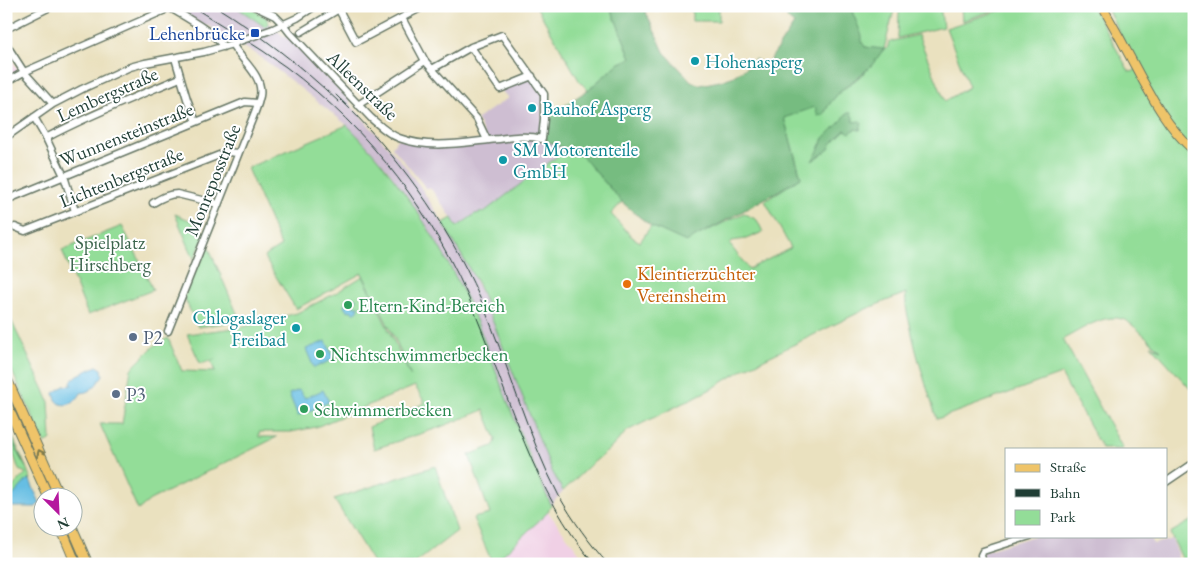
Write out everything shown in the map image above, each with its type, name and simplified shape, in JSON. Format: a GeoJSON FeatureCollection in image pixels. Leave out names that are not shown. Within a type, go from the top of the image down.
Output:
{"type":"FeatureCollection","features":[{"type":"Feature","properties":{"kind":"highway"},"geometry":{"type":"LineString","coordinates":[[6,377],[56,488]]}},
{"type":"Feature","properties":{"kind":"highway"},"geometry":{"type":"LineString","coordinates":[[6,403],[44,488]]}},
{"type":"Feature","properties":{"kind":"highway"},"geometry":{"type":"LineString","coordinates":[[65,538],[76,564]]}},
{"type":"Feature","properties":{"kind":"highway"},"geometry":{"type":"LineString","coordinates":[[77,538],[88,564]]}},
{"type":"Feature","properties":{"kind":"main road"},"geometry":{"type":"LineString","coordinates":[[1102,6],[1153,99],[1182,140],[1194,151]]}},
{"type":"Feature","properties":{"kind":"street"},"geometry":{"type":"LineString","coordinates":[[6,29],[52,6]]}},
{"type":"Feature","properties":{"kind":"street"},"geometry":{"type":"LineString","coordinates":[[6,82],[24,72],[163,11],[167,6],[206,30],[223,47]]}},
{"type":"Feature","properties":{"kind":"street","name":"Alleenstraße"},"geometry":{"type":"LineString","coordinates":[[254,6],[278,19],[358,105],[383,129],[398,138],[436,145],[535,137],[542,139],[545,96],[532,76]]}},
{"type":"Feature","properties":{"kind":"street"},"geometry":{"type":"LineString","coordinates":[[6,137],[53,104],[130,67],[223,47],[275,28],[297,18],[315,6]]}},
{"type":"Feature","properties":{"kind":"street"},"geometry":{"type":"LineString","coordinates":[[300,32],[338,8],[356,42],[424,6]]}},
{"type":"Feature","properties":{"kind":"street"},"geometry":{"type":"LineString","coordinates":[[270,14],[275,28]]}},
{"type":"Feature","properties":{"kind":"street"},"geometry":{"type":"LineString","coordinates":[[402,18],[425,61],[477,119],[487,140]]}},
{"type":"Feature","properties":{"kind":"street"},"geometry":{"type":"LineString","coordinates":[[432,69],[471,47],[502,35],[532,76],[500,89],[471,47]]}},
{"type":"Feature","properties":{"kind":"street","name":"Monreposstraße"},"geometry":{"type":"LineString","coordinates":[[168,331],[261,95],[258,79],[234,43]]}},
{"type":"Feature","properties":{"kind":"street"},"geometry":{"type":"LineString","coordinates":[[6,44],[24,72],[53,104]]}},
{"type":"Feature","properties":{"kind":"street"},"geometry":{"type":"LineString","coordinates":[[175,58],[196,122]]}},
{"type":"Feature","properties":{"kind":"street"},"geometry":{"type":"LineString","coordinates":[[358,105],[425,61]]}},
{"type":"Feature","properties":{"kind":"street","name":"Lembergstraße"},"geometry":{"type":"LineString","coordinates":[[46,138],[100,111],[180,78]]}},
{"type":"Feature","properties":{"kind":"street","name":"Wunnensteinstraße"},"geometry":{"type":"LineString","coordinates":[[6,200],[245,102],[258,103]]}},
{"type":"Feature","properties":{"kind":"street"},"geometry":{"type":"LineString","coordinates":[[34,117],[64,176],[75,211]]}},
{"type":"Feature","properties":{"kind":"street","name":"Lichtenbergstraße"},"geometry":{"type":"LineString","coordinates":[[15,227],[25,231],[227,152],[238,154]]}},
{"type":"Feature","properties":{"kind":"street"},"geometry":{"type":"LineString","coordinates":[[153,203],[171,194],[178,194],[218,204]]}},
{"type":"Feature","properties":{"kind":"street"},"geometry":{"type":"LineString","coordinates":[[1168,481],[1194,463]]}},
{"type":"Feature","properties":{"kind":"street"},"geometry":{"type":"LineString","coordinates":[[983,564],[981,554],[983,551],[1024,538]]}},
{"type":"Feature","properties":{"kind":"shaded area"},"geometry":{"type":"Polygon","coordinates":[[[172,6],[246,6],[266,17],[268,22],[296,45],[350,100],[350,104],[408,169],[443,223],[469,268],[486,303],[552,471],[563,491],[551,505],[469,304],[430,231],[388,170],[347,125],[258,55],[224,37],[209,26],[204,26],[172,6]]]}},
{"type":"Feature","properties":{"kind":"shaded area"},"geometry":{"type":"Polygon","coordinates":[[[6,52],[18,70],[6,79],[6,52]]]}},
{"type":"Feature","properties":{"kind":"shaded area"},"geometry":{"type":"Polygon","coordinates":[[[532,76],[543,91],[542,139],[567,149],[484,212],[475,214],[457,227],[431,189],[426,188],[392,147],[398,138],[420,143],[486,140],[477,119],[508,98],[500,89],[532,76]]]}},
{"type":"Feature","properties":{"kind":"shaded area"},"geometry":{"type":"Polygon","coordinates":[[[548,512],[588,564],[493,564],[548,512]]]}},
{"type":"Feature","properties":{"kind":"shaded area"},"geometry":{"type":"Polygon","coordinates":[[[1027,538],[1150,538],[1153,544],[1172,539],[1179,564],[985,564],[981,552],[1027,538]]]}},
{"type":"Feature","properties":{"kind":"green space"},"geometry":{"type":"Polygon","coordinates":[[[235,6],[246,6],[266,17],[268,24],[265,27],[235,6]]]}},
{"type":"Feature","properties":{"kind":"green space"},"geometry":{"type":"Polygon","coordinates":[[[536,6],[610,6],[631,58],[618,64],[588,90],[580,82],[536,6]]]}},
{"type":"Feature","properties":{"kind":"green space"},"geometry":{"type":"Polygon","coordinates":[[[610,6],[643,6],[664,52],[691,81],[700,85],[732,77],[746,68],[755,59],[766,66],[794,24],[787,18],[787,14],[791,13],[797,6],[850,6],[865,47],[884,49],[869,68],[832,100],[824,114],[818,116],[815,107],[784,118],[801,178],[686,242],[651,226],[637,215],[622,202],[582,156],[542,139],[544,119],[588,90],[618,64],[631,58],[610,6]]]}},
{"type":"Feature","properties":{"kind":"green space"},"geometry":{"type":"Polygon","coordinates":[[[692,6],[719,6],[719,21],[692,21],[692,6]]]}},
{"type":"Feature","properties":{"kind":"green space"},"geometry":{"type":"Polygon","coordinates":[[[850,6],[895,6],[884,49],[887,49],[889,42],[918,35],[945,101],[969,87],[946,28],[1013,6],[1092,6],[1129,71],[1132,72],[1137,69],[1106,6],[1194,6],[1194,393],[1151,345],[1161,350],[1131,324],[1123,319],[1115,318],[1097,322],[1063,339],[1122,448],[1101,448],[1061,374],[937,419],[915,348],[907,312],[906,293],[866,309],[744,369],[713,388],[627,431],[610,449],[563,491],[552,471],[478,284],[443,223],[452,218],[457,227],[475,214],[484,212],[567,149],[582,156],[622,202],[611,214],[632,237],[640,242],[651,226],[686,241],[744,213],[757,220],[763,232],[746,239],[732,241],[730,245],[749,269],[791,248],[765,201],[801,177],[784,118],[815,106],[824,114],[833,99],[865,72],[883,50],[865,47],[861,42],[850,6]]]}},
{"type":"Feature","properties":{"kind":"green space"},"geometry":{"type":"Polygon","coordinates":[[[900,6],[940,6],[943,27],[898,38],[900,6]]]}},
{"type":"Feature","properties":{"kind":"green space"},"geometry":{"type":"Polygon","coordinates":[[[961,6],[1006,6],[962,21],[961,6]]]}},
{"type":"Feature","properties":{"kind":"green space"},"geometry":{"type":"Polygon","coordinates":[[[848,113],[851,113],[853,122],[860,121],[862,123],[860,130],[855,129],[850,133],[845,130],[828,150],[812,161],[824,138],[848,113]]]}},
{"type":"Feature","properties":{"kind":"green space"},"geometry":{"type":"Polygon","coordinates":[[[347,125],[400,186],[430,231],[456,278],[479,326],[523,440],[551,505],[548,512],[493,564],[490,564],[491,560],[473,518],[490,514],[469,455],[493,446],[495,443],[496,439],[484,410],[438,428],[374,449],[369,427],[425,403],[415,386],[316,427],[291,432],[259,432],[259,437],[277,437],[150,500],[138,510],[100,424],[122,424],[131,369],[155,345],[168,338],[182,371],[215,372],[211,361],[215,359],[200,363],[187,334],[243,327],[297,313],[334,294],[363,276],[411,377],[397,343],[362,273],[296,309],[264,257],[281,246],[247,168],[347,125]]]}},
{"type":"Feature","properties":{"kind":"green space"},"geometry":{"type":"Polygon","coordinates":[[[175,214],[192,221],[205,236],[194,259],[175,214]]]}},
{"type":"Feature","properties":{"kind":"green space","name":"Spielplatz Hirschberg"},"geometry":{"type":"Polygon","coordinates":[[[122,226],[153,290],[88,315],[62,250],[122,226]]]}},
{"type":"Feature","properties":{"kind":"green space"},"geometry":{"type":"Polygon","coordinates":[[[206,241],[239,318],[237,321],[198,327],[184,297],[206,241]]]}},
{"type":"Feature","properties":{"kind":"green space"},"geometry":{"type":"Polygon","coordinates":[[[6,313],[49,402],[51,439],[45,444],[6,358],[6,313]]]}},
{"type":"Feature","properties":{"kind":"green space"},"geometry":{"type":"Polygon","coordinates":[[[6,422],[26,467],[6,434],[6,422]]]}},
{"type":"Feature","properties":{"kind":"green space"},"geometry":{"type":"Polygon","coordinates":[[[7,435],[31,479],[6,508],[6,494],[26,473],[19,470],[7,435]]]}},
{"type":"Feature","properties":{"kind":"green space"},"geometry":{"type":"Polygon","coordinates":[[[435,466],[457,531],[414,564],[374,564],[334,499],[435,466]]]}},
{"type":"Feature","properties":{"kind":"green space"},"geometry":{"type":"Polygon","coordinates":[[[1194,519],[1194,522],[1191,524],[1194,529],[1194,557],[1183,560],[1170,533],[1194,519]]]}},
{"type":"Feature","properties":{"kind":"water","name":"Eltern-Kind-Bereich"},"geometry":{"type":"Polygon","coordinates":[[[352,297],[357,299],[352,306],[359,306],[354,314],[352,311],[346,310],[344,306],[345,300],[352,297]]]}},
{"type":"Feature","properties":{"kind":"water","name":"Nichtschwimmerbecken"},"geometry":{"type":"Polygon","coordinates":[[[326,341],[334,359],[314,368],[306,349],[326,341]]]}},
{"type":"Feature","properties":{"kind":"water"},"geometry":{"type":"Polygon","coordinates":[[[97,366],[102,369],[103,375],[94,387],[81,393],[71,403],[62,405],[59,403],[54,393],[64,386],[72,385],[71,381],[78,375],[97,366]]]}},
{"type":"Feature","properties":{"kind":"water","name":"Schwimmerbecken"},"geometry":{"type":"Polygon","coordinates":[[[299,390],[305,398],[323,390],[329,402],[298,416],[289,394],[299,390]]]}},
{"type":"Feature","properties":{"kind":"water"},"geometry":{"type":"Polygon","coordinates":[[[29,478],[33,488],[32,507],[12,507],[8,501],[29,478]]]}},
{"type":"Feature","properties":{"kind":"railway"},"geometry":{"type":"LineString","coordinates":[[191,6],[275,59],[317,92],[345,118],[397,177],[441,242],[459,277],[539,475],[573,536],[594,564]]}},
{"type":"Feature","properties":{"kind":"railway"},"geometry":{"type":"LineString","coordinates":[[215,6],[280,51],[339,102]]}},
{"type":"Feature","properties":{"kind":"railway"},"geometry":{"type":"LineString","coordinates":[[336,95],[399,165],[436,215],[452,242],[480,298],[547,472],[576,523],[608,564]]}},
{"type":"Feature","properties":{"kind":"place","name":"Lehenbrücke"},"geometry":{"type":"Point","coordinates":[255,33]}},
{"type":"Feature","properties":{"kind":"place","name":"Hohenasperg"},"geometry":{"type":"Point","coordinates":[695,61]}},
{"type":"Feature","properties":{"kind":"place","name":"Bauhof Asperg"},"geometry":{"type":"Point","coordinates":[532,108]}},
{"type":"Feature","properties":{"kind":"place","name":"SM Motorenteile GmbH"},"geometry":{"type":"Point","coordinates":[503,160]}},
{"type":"Feature","properties":{"kind":"place","name":"Kleintierzüchter Vereinsheim"},"geometry":{"type":"Point","coordinates":[627,284]}},
{"type":"Feature","properties":{"kind":"place","name":"Eltern-Kind-Bereich"},"geometry":{"type":"Point","coordinates":[348,305]}},
{"type":"Feature","properties":{"kind":"place","name":"Chlogaslager Freibad"},"geometry":{"type":"Point","coordinates":[296,328]}},
{"type":"Feature","properties":{"kind":"place","name":"P2"},"geometry":{"type":"Point","coordinates":[133,337]}},
{"type":"Feature","properties":{"kind":"place","name":"Nichtschwimmerbecken"},"geometry":{"type":"Point","coordinates":[320,354]}},
{"type":"Feature","properties":{"kind":"place","name":"P3"},"geometry":{"type":"Point","coordinates":[116,394]}},
{"type":"Feature","properties":{"kind":"place","name":"Schwimmerbecken"},"geometry":{"type":"Point","coordinates":[304,409]}}]}
